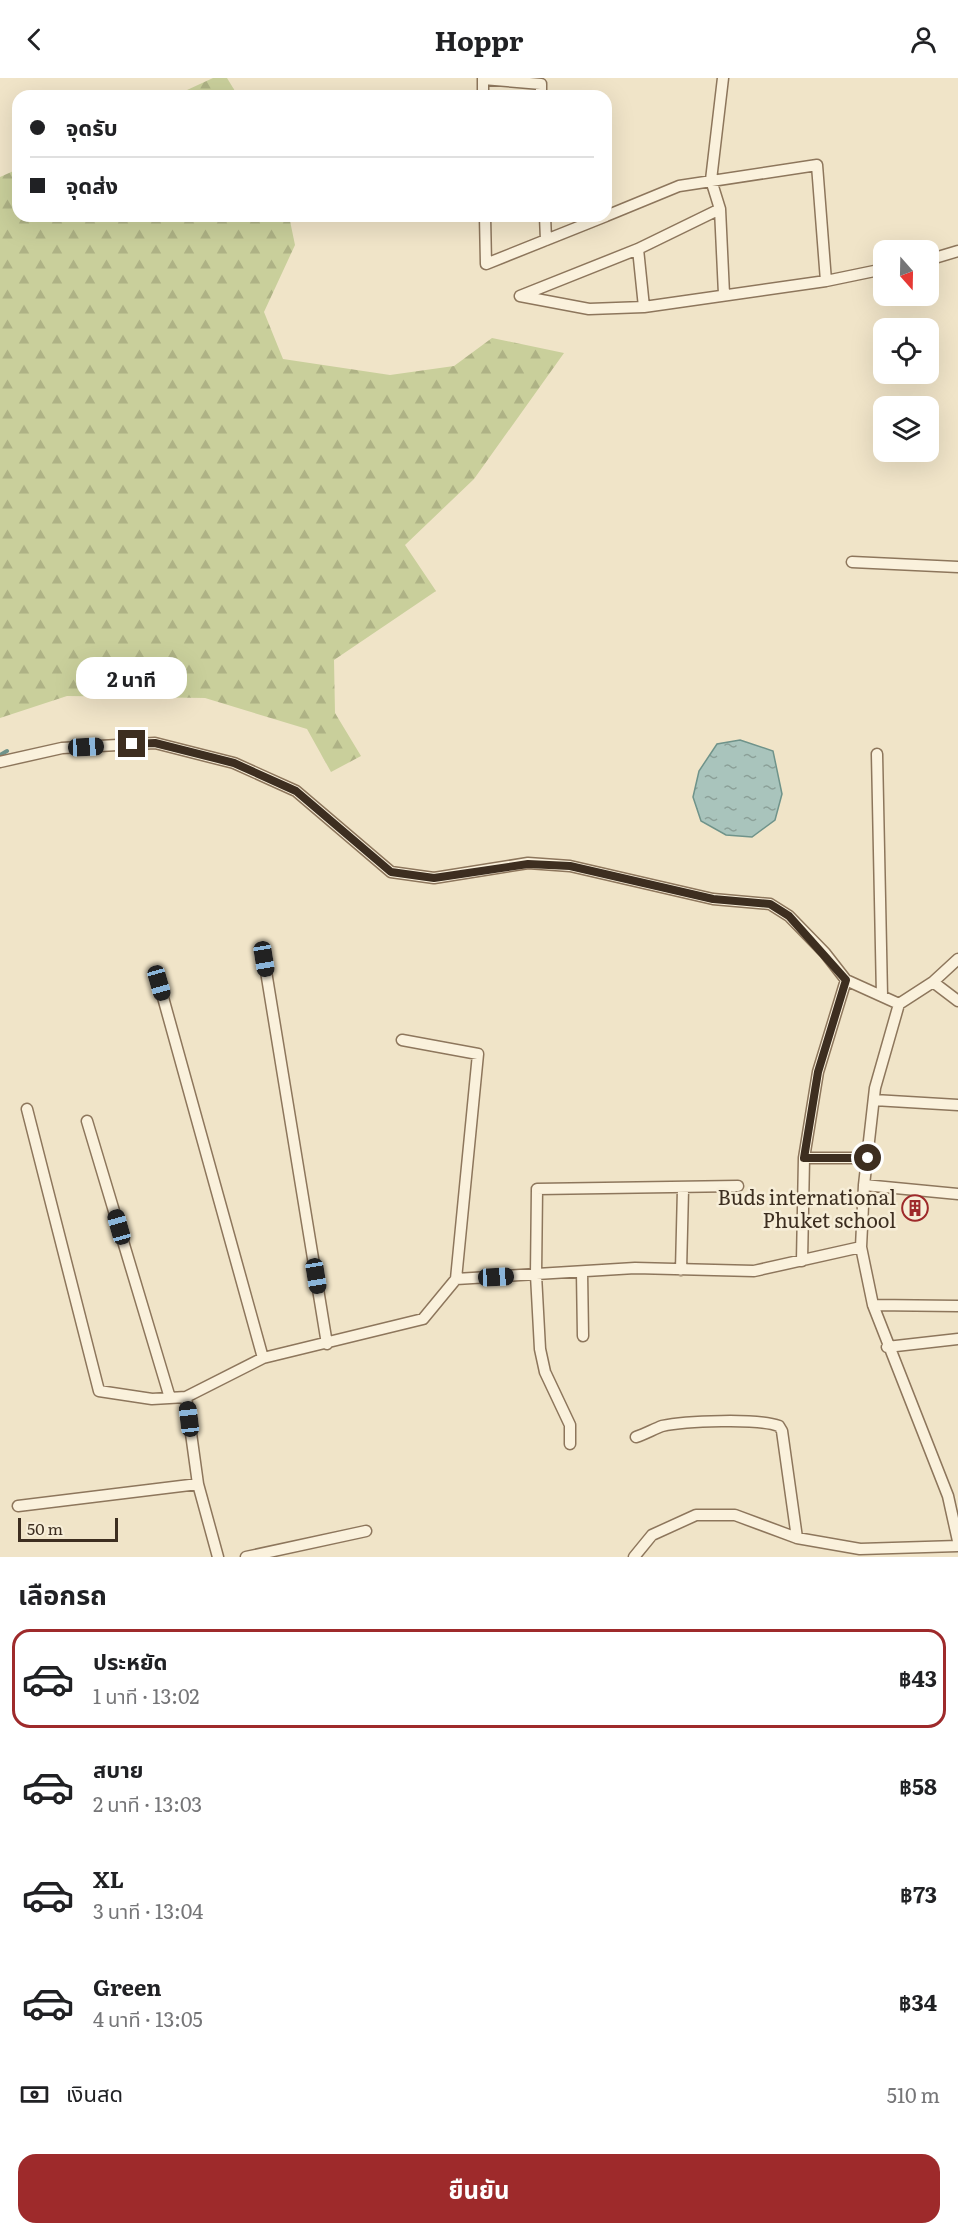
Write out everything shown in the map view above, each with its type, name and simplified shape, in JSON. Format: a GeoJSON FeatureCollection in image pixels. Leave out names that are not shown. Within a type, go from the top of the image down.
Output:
{"type":"FeatureCollection","features":[{"type":"Feature","properties":{"kind":"street"},"geometry":{"type":"LineString","coordinates":[[723,78],[711,180],[720,209],[724,294]]}},
{"type":"Feature","properties":{"kind":"street"},"geometry":{"type":"LineString","coordinates":[[483,90],[483,79],[541,84],[541,90]]}},
{"type":"Feature","properties":{"kind":"street"},"geometry":{"type":"LineString","coordinates":[[612,214],[679,186],[817,165],[826,280]]}},
{"type":"Feature","properties":{"kind":"street"},"geometry":{"type":"LineString","coordinates":[[720,209],[638,249],[520,296],[589,309],[644,307],[873,271]]}},
{"type":"Feature","properties":{"kind":"street"},"geometry":{"type":"LineString","coordinates":[[485,222],[486,264],[591,222]]}},
{"type":"Feature","properties":{"kind":"street"},"geometry":{"type":"LineString","coordinates":[[545,222],[546,240]]}},
{"type":"Feature","properties":{"kind":"street"},"geometry":{"type":"LineString","coordinates":[[638,249],[644,307]]}},
{"type":"Feature","properties":{"kind":"street"},"geometry":{"type":"LineString","coordinates":[[939,257],[958,251]]}},
{"type":"Feature","properties":{"kind":"street"},"geometry":{"type":"LineString","coordinates":[[852,562],[958,567]]}},
{"type":"Feature","properties":{"kind":"street"},"geometry":{"type":"LineString","coordinates":[[0,762],[62,748],[155,743],[234,763],[296,791],[391,872],[434,878],[528,864],[570,866],[713,899],[770,904],[789,916],[846,980],[899,1004]]}},
{"type":"Feature","properties":{"kind":"street"},"geometry":{"type":"LineString","coordinates":[[877,754],[882,996]]}},
{"type":"Feature","properties":{"kind":"street"},"geometry":{"type":"LineString","coordinates":[[958,958],[933,982],[899,1004],[874,1100],[864,1185],[861,1247],[873,1305],[887,1347],[948,1496],[958,1541]]}},
{"type":"Feature","properties":{"kind":"street"},"geometry":{"type":"LineString","coordinates":[[264,959],[327,1344]]}},
{"type":"Feature","properties":{"kind":"street"},"geometry":{"type":"LineString","coordinates":[[802,1262],[804,1158],[818,1072],[846,980]]}},
{"type":"Feature","properties":{"kind":"street"},"geometry":{"type":"LineString","coordinates":[[933,982],[958,1002]]}},
{"type":"Feature","properties":{"kind":"street"},"geometry":{"type":"LineString","coordinates":[[159,983],[263,1358]]}},
{"type":"Feature","properties":{"kind":"street"},"geometry":{"type":"LineString","coordinates":[[27,1108],[99,1390],[152,1399],[186,1397],[263,1358],[327,1344],[423,1318],[456,1279],[478,1054],[402,1040]]}},
{"type":"Feature","properties":{"kind":"street"},"geometry":{"type":"LineString","coordinates":[[874,1100],[958,1105]]}},
{"type":"Feature","properties":{"kind":"street"},"geometry":{"type":"LineString","coordinates":[[87,1120],[170,1398]]}},
{"type":"Feature","properties":{"kind":"street"},"geometry":{"type":"LineString","coordinates":[[804,1158],[868,1158]]}},
{"type":"Feature","properties":{"kind":"street"},"geometry":{"type":"LineString","coordinates":[[864,1185],[958,1194]]}},
{"type":"Feature","properties":{"kind":"street"},"geometry":{"type":"LineString","coordinates":[[570,1444],[570,1425],[545,1372],[540,1349],[536,1275],[537,1189],[683,1189],[738,1186]]}},
{"type":"Feature","properties":{"kind":"street"},"geometry":{"type":"LineString","coordinates":[[681,1270],[683,1189]]}},
{"type":"Feature","properties":{"kind":"street"},"geometry":{"type":"LineString","coordinates":[[456,1279],[635,1268],[754,1271],[861,1247]]}},
{"type":"Feature","properties":{"kind":"street"},"geometry":{"type":"LineString","coordinates":[[582,1272],[583,1336]]}},
{"type":"Feature","properties":{"kind":"street"},"geometry":{"type":"LineString","coordinates":[[873,1305],[958,1306]]}},
{"type":"Feature","properties":{"kind":"street"},"geometry":{"type":"LineString","coordinates":[[887,1347],[958,1339]]}},
{"type":"Feature","properties":{"kind":"street"},"geometry":{"type":"LineString","coordinates":[[186,1397],[198,1484],[218,1557]]}},
{"type":"Feature","properties":{"kind":"street"},"geometry":{"type":"LineString","coordinates":[[636,1437],[662,1426],[686,1423],[744,1422],[779,1426],[782,1431],[797,1538]]}},
{"type":"Feature","properties":{"kind":"street"},"geometry":{"type":"LineString","coordinates":[[18,1506],[198,1484]]}},
{"type":"Feature","properties":{"kind":"street"},"geometry":{"type":"LineString","coordinates":[[634,1557],[652,1535],[696,1515],[735,1515],[797,1538],[860,1549],[958,1546]]}},
{"type":"Feature","properties":{"kind":"street"},"geometry":{"type":"LineString","coordinates":[[246,1557],[366,1531]]}},
{"type":"Feature","properties":{"kind":"green space"},"geometry":{"type":"Polygon","coordinates":[[[213,78],[227,78],[234,90],[187,90],[213,78]]]}},
{"type":"Feature","properties":{"kind":"green space"},"geometry":{"type":"Polygon","coordinates":[[[12,172],[12,222],[290,222],[295,245],[264,312],[283,359],[390,375],[454,366],[492,338],[564,353],[474,479],[405,545],[436,591],[334,660],[335,713],[361,756],[331,772],[307,729],[205,698],[67,696],[0,718],[0,177],[12,172]]]}},
{"type":"Feature","properties":{"kind":"water"},"geometry":{"type":"Polygon","coordinates":[[[740,740],[773,751],[782,794],[775,820],[752,837],[726,835],[701,821],[693,797],[699,771],[717,744],[740,740]]]}},
{"type":"Feature","properties":{"kind":"waterway"},"geometry":{"type":"LineString","coordinates":[[0,755],[7,751]]}},
{"type":"Feature","properties":{"kind":"place","name":"Buds international Phuket school"},"geometry":{"type":"Point","coordinates":[915,1208]}},
{"type":"Feature","properties":{"kind":"route"},"geometry":{"type":"LineString","coordinates":[[132,744],[155,743],[234,763],[296,791],[391,872],[434,878],[528,864],[570,866],[713,899],[770,904],[789,916],[825,953],[846,980],[818,1072],[804,1158],[868,1158]]}}]}
